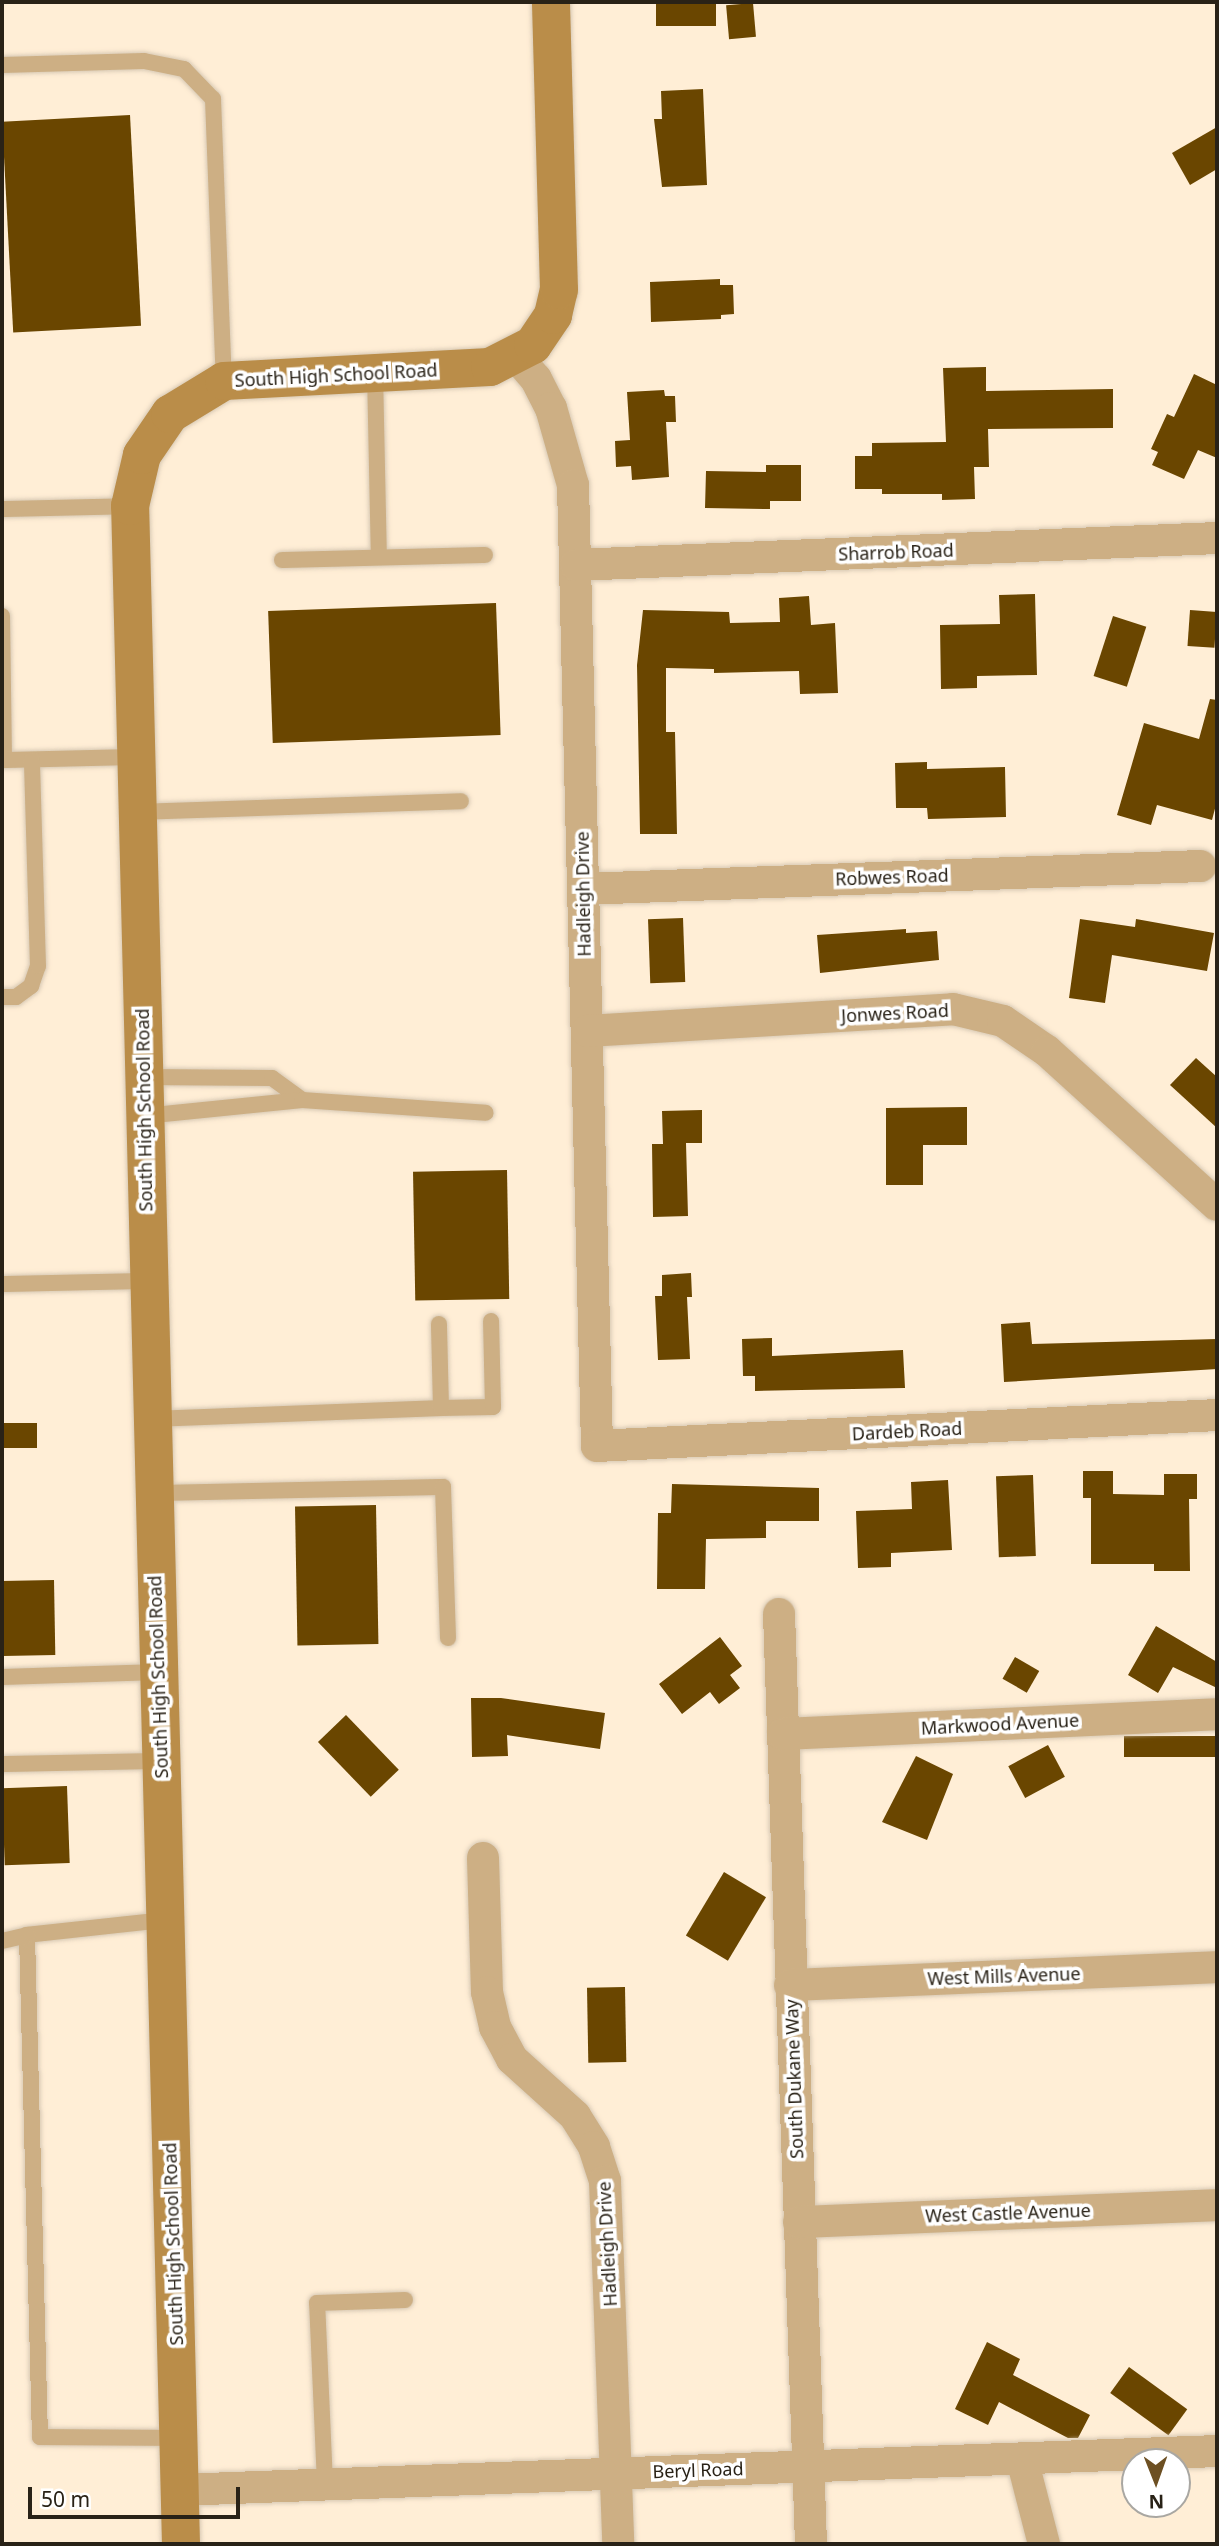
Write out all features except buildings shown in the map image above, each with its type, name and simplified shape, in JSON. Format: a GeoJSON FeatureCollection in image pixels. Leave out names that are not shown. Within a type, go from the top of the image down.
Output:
{"type":"FeatureCollection","features":[{"type":"Feature","properties":{"kind":"street","name":"South High School Road"},"geometry":{"type":"LineString","coordinates":[[181,2544],[147,1281],[130,506],[142,455],[170,414],[224,381],[490,367],[533,345],[548,326],[559,290],[551,2]]}},
{"type":"Feature","properties":{"kind":"street","name":"Hadleigh Drive"},"geometry":{"type":"LineString","coordinates":[[516,356],[544,392],[569,459],[576,565],[597,1446]]}},
{"type":"Feature","properties":{"kind":"street","name":"Sharrob Road"},"geometry":{"type":"LineString","coordinates":[[576,565],[1217,538]]}},
{"type":"Feature","properties":{"kind":"street","name":"Robwes Road"},"geometry":{"type":"LineString","coordinates":[[583,889],[1201,866]]}},
{"type":"Feature","properties":{"kind":"street","name":"Jonwes Road"},"geometry":{"type":"LineString","coordinates":[[587,1031],[953,1009],[1003,1021],[1046,1051],[1217,1205]]}},
{"type":"Feature","properties":{"kind":"street","name":"Dardeb Road"},"geometry":{"type":"LineString","coordinates":[[597,1446],[1217,1415]]}},
{"type":"Feature","properties":{"kind":"street","name":"South Dukane Way"},"geometry":{"type":"LineString","coordinates":[[779,1614],[811,2544]]}},
{"type":"Feature","properties":{"kind":"street","name":"Markwood Avenue"},"geometry":{"type":"LineString","coordinates":[[783,1734],[1217,1714]]}},
{"type":"Feature","properties":{"kind":"street","name":"Hadleigh Drive"},"geometry":{"type":"LineString","coordinates":[[483,1858],[487,1992],[495,2027],[512,2059],[575,2116],[594,2147],[605,2181],[618,2544]]}},
{"type":"Feature","properties":{"kind":"street","name":"West Mills Avenue"},"geometry":{"type":"LineString","coordinates":[[790,1984],[1217,1967]]}},
{"type":"Feature","properties":{"kind":"street","name":"West Castle Avenue"},"geometry":{"type":"LineString","coordinates":[[799,2222],[1217,2205]]}},
{"type":"Feature","properties":{"kind":"street","name":"Beryl Road"},"geometry":{"type":"LineString","coordinates":[[179,2490],[1217,2451]]}},
{"type":"Feature","properties":{"kind":"street"},"geometry":{"type":"LineString","coordinates":[[1022,2459],[1044,2544]]}},
{"type":"Feature","properties":{"kind":"lane"},"geometry":{"type":"LineString","coordinates":[[2,65],[144,61],[184,69],[212,99],[224,381]]}},
{"type":"Feature","properties":{"kind":"lane"},"geometry":{"type":"LineString","coordinates":[[375,372],[379,557]]}},
{"type":"Feature","properties":{"kind":"lane"},"geometry":{"type":"LineString","coordinates":[[2,509],[130,506]]}},
{"type":"Feature","properties":{"kind":"lane"},"geometry":{"type":"LineString","coordinates":[[282,560],[485,555]]}},
{"type":"Feature","properties":{"kind":"lane"},"geometry":{"type":"LineString","coordinates":[[2,617],[4,760],[136,757]]}},
{"type":"Feature","properties":{"kind":"lane"},"geometry":{"type":"LineString","coordinates":[[2,997],[16,997],[31,986],[38,966],[32,760]]}},
{"type":"Feature","properties":{"kind":"lane"},"geometry":{"type":"LineString","coordinates":[[137,812],[461,801]]}},
{"type":"Feature","properties":{"kind":"lane"},"geometry":{"type":"LineString","coordinates":[[143,1077],[272,1078],[302,1100]]}},
{"type":"Feature","properties":{"kind":"lane"},"geometry":{"type":"LineString","coordinates":[[144,1116],[302,1100],[486,1113]]}},
{"type":"Feature","properties":{"kind":"lane"},"geometry":{"type":"LineString","coordinates":[[2,1284],[147,1281]]}},
{"type":"Feature","properties":{"kind":"lane"},"geometry":{"type":"LineString","coordinates":[[151,1419],[493,1407],[491,1321]]}},
{"type":"Feature","properties":{"kind":"lane"},"geometry":{"type":"LineString","coordinates":[[439,1324],[441,1408]]}},
{"type":"Feature","properties":{"kind":"lane"},"geometry":{"type":"LineString","coordinates":[[153,1493],[443,1487],[447,1638]]}},
{"type":"Feature","properties":{"kind":"lane"},"geometry":{"type":"LineString","coordinates":[[2,1676],[158,1672]]}},
{"type":"Feature","properties":{"kind":"lane"},"geometry":{"type":"LineString","coordinates":[[2,1764],[160,1761]]}},
{"type":"Feature","properties":{"kind":"lane"},"geometry":{"type":"LineString","coordinates":[[2,1941],[27,1935],[164,1920]]}},
{"type":"Feature","properties":{"kind":"lane"},"geometry":{"type":"LineString","coordinates":[[27,1935],[40,2437],[178,2438]]}},
{"type":"Feature","properties":{"kind":"lane"},"geometry":{"type":"LineString","coordinates":[[325,2484],[317,2303],[405,2300]]}}]}
